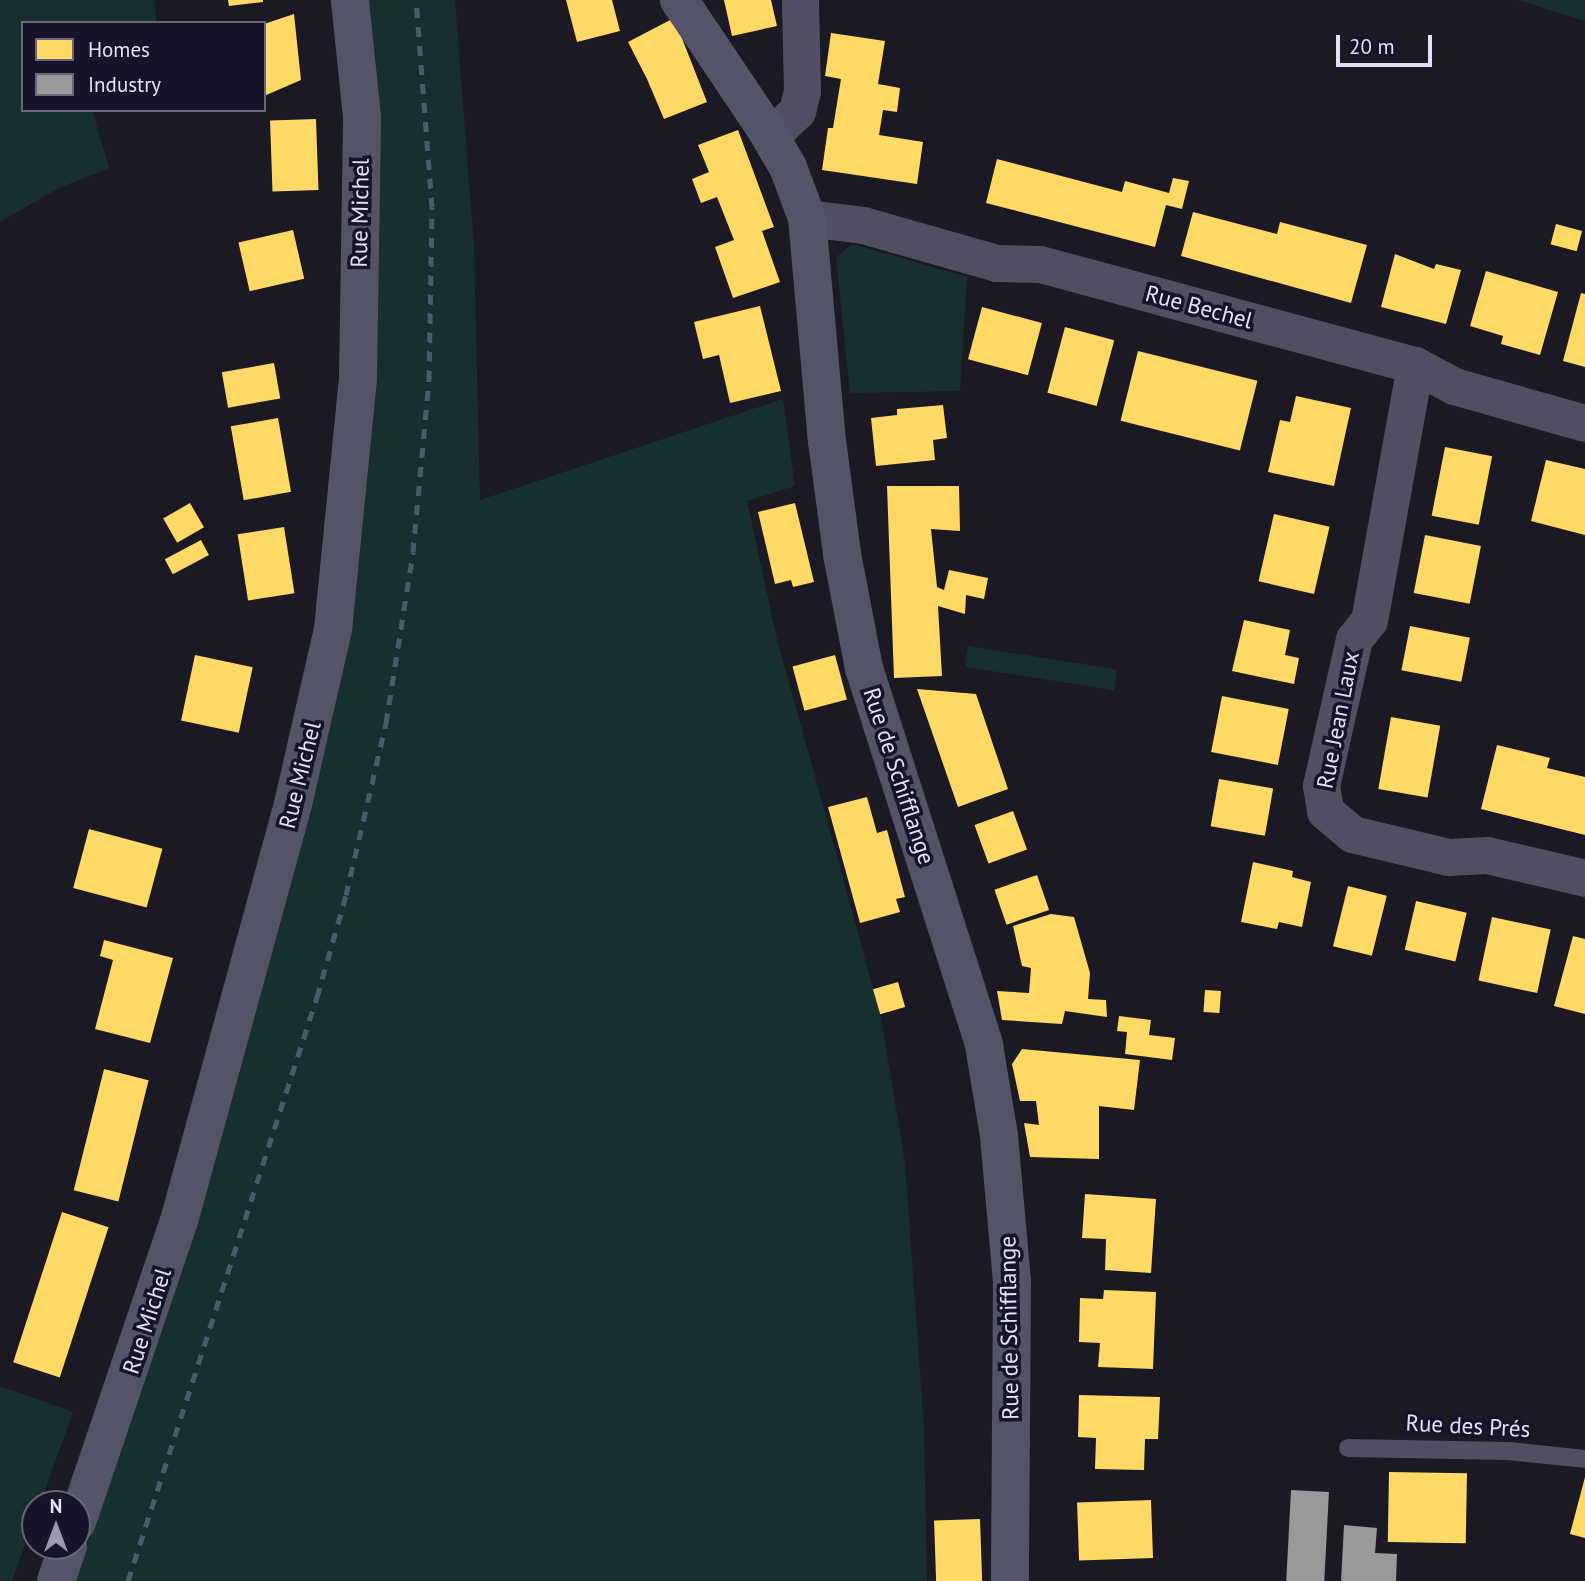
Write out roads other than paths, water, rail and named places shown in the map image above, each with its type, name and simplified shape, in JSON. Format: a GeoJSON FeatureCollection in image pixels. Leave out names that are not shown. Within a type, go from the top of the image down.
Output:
{"type":"FeatureCollection","features":[{"type":"Feature","properties":{"kind":"street","name":"Rue Michel"},"geometry":{"type":"LineString","coordinates":[[88,1490],[179,1221],[293,804],[333,628],[345,526],[358,356],[362,117],[350,0]]}},
{"type":"Feature","properties":{"kind":"street","name":"Rue de Schifflange"},"geometry":{"type":"LineString","coordinates":[[680,0],[788,167],[807,218],[827,440],[842,554],[864,668],[984,1045],[999,1136],[1012,1281],[1010,1581]]}},
{"type":"Feature","properties":{"kind":"street"},"geometry":{"type":"LineString","coordinates":[[765,128],[782,125],[797,111],[802,91],[800,0]]}},
{"type":"Feature","properties":{"kind":"street","name":"Rue Bechel"},"geometry":{"type":"LineString","coordinates":[[807,218],[863,225],[996,263],[1040,264],[1415,365],[1454,386],[1585,423]]}},
{"type":"Feature","properties":{"kind":"street","name":"Rue Jean Laux"},"geometry":{"type":"LineString","coordinates":[[1415,365],[1370,620],[1354,639],[1321,785],[1325,811],[1352,834],[1448,857],[1487,855],[1585,878]]}},
{"type":"Feature","properties":{"kind":"street"},"geometry":{"type":"LineString","coordinates":[[55,1581],[63,1560]]}},
{"type":"Feature","properties":{"kind":"lane","name":"Rue des Prés"},"geometry":{"type":"LineString","coordinates":[[1348,1448],[1508,1451],[1585,1459]]}},
{"type":"Feature","properties":{"kind":"railway"},"geometry":{"type":"LineString","coordinates":[[128,1581],[317,997],[346,895],[386,723],[413,552],[429,380],[432,207],[416,0]]}}]}
